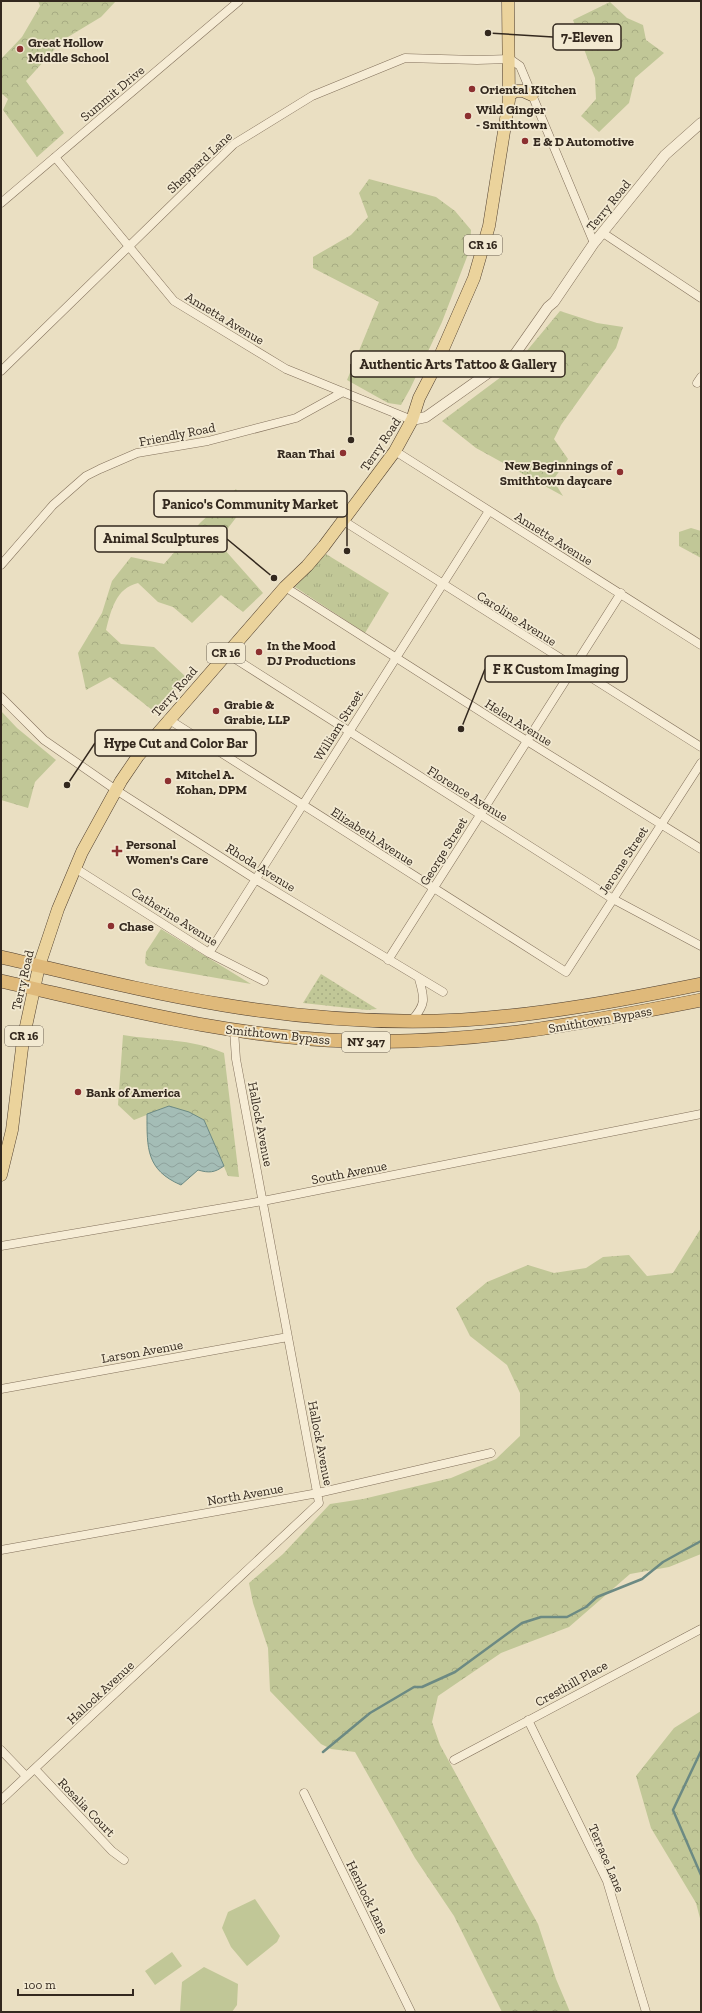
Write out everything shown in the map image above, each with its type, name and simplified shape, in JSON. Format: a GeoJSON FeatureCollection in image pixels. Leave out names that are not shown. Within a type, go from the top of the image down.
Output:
{"type":"FeatureCollection","features":[{"type":"Feature","properties":{"kind":"highway","name":"Smithtown Bypass"},"geometry":{"type":"LineString","coordinates":[[1,957],[203,1002],[245,1009],[342,1018],[411,1021],[468,1019],[540,1013],[606,1003],[701,984]]}},
{"type":"Feature","properties":{"kind":"highway","name":"Smithtown Bypass"},"geometry":{"type":"LineString","coordinates":[[1,981],[171,1020],[234,1030],[346,1041],[457,1039],[553,1028],[701,1000]]}},
{"type":"Feature","properties":{"kind":"main road","name":"CR 16"},"geometry":{"type":"LineString","coordinates":[[412,420],[419,398],[436,365],[474,278],[489,226],[509,96],[510,59],[508,1]]}},
{"type":"Feature","properties":{"kind":"main road"},"geometry":{"type":"LineString","coordinates":[[509,96],[515,91],[523,90],[532,95]]}},
{"type":"Feature","properties":{"kind":"main road","name":"Terry Road"},"geometry":{"type":"LineString","coordinates":[[1,1175],[12,1130],[23,1040],[39,966],[56,915],[75,868],[116,790],[131,764],[168,719],[285,587],[307,566],[324,546],[395,451],[412,420]]}},
{"type":"Feature","properties":{"kind":"street","name":"Summit Drive"},"geometry":{"type":"LineString","coordinates":[[1,203],[239,1]]}},
{"type":"Feature","properties":{"kind":"street","name":"Sheppard Lane"},"geometry":{"type":"LineString","coordinates":[[1,372],[234,144],[312,96],[405,58],[477,60],[510,59]]}},
{"type":"Feature","properties":{"kind":"street"},"geometry":{"type":"LineString","coordinates":[[510,59],[520,66],[594,243]]}},
{"type":"Feature","properties":{"kind":"street","name":"Terry Road"},"geometry":{"type":"LineString","coordinates":[[412,420],[426,417],[515,354],[548,307],[554,302],[594,243],[665,156],[701,123]]}},
{"type":"Feature","properties":{"kind":"street","name":"Annetta Avenue"},"geometry":{"type":"LineString","coordinates":[[55,157],[174,300],[286,369],[412,420]]}},
{"type":"Feature","properties":{"kind":"street"},"geometry":{"type":"LineString","coordinates":[[603,233],[701,298]]}},
{"type":"Feature","properties":{"kind":"street","name":"Friendly Road"},"geometry":{"type":"LineString","coordinates":[[1,566],[53,505],[86,476],[137,453],[208,441],[296,418],[343,392]]}},
{"type":"Feature","properties":{"kind":"street","name":"Annette Avenue"},"geometry":{"type":"LineString","coordinates":[[395,451],[701,645]]}},
{"type":"Feature","properties":{"kind":"street","name":"William Street"},"geometry":{"type":"LineString","coordinates":[[209,952],[489,510]]}},
{"type":"Feature","properties":{"kind":"street","name":"Caroline Avenue"},"geometry":{"type":"LineString","coordinates":[[342,520],[573,668],[701,747]]}},
{"type":"Feature","properties":{"kind":"street","name":"Helen Avenue"},"geometry":{"type":"LineString","coordinates":[[285,587],[527,741],[701,849]]}},
{"type":"Feature","properties":{"kind":"street","name":"George Street"},"geometry":{"type":"LineString","coordinates":[[388,960],[621,594]]}},
{"type":"Feature","properties":{"kind":"street","name":"Florence Avenue"},"geometry":{"type":"LineString","coordinates":[[226,653],[613,899],[701,946]]}},
{"type":"Feature","properties":{"kind":"street","name":"Rhoda Avenue"},"geometry":{"type":"LineString","coordinates":[[1,697],[44,740],[116,790],[255,879],[419,979],[443,992]]}},
{"type":"Feature","properties":{"kind":"street","name":"Elizabeth Avenue"},"geometry":{"type":"LineString","coordinates":[[168,719],[566,972]]}},
{"type":"Feature","properties":{"kind":"street","name":"Jerome Street"},"geometry":{"type":"LineString","coordinates":[[566,972],[701,763]]}},
{"type":"Feature","properties":{"kind":"street","name":"Catherine Avenue"},"geometry":{"type":"LineString","coordinates":[[75,868],[209,952],[264,981]]}},
{"type":"Feature","properties":{"kind":"street"},"geometry":{"type":"LineString","coordinates":[[411,1021],[423,1004],[423,993],[419,979]]}},
{"type":"Feature","properties":{"kind":"street","name":"Hallock Avenue"},"geometry":{"type":"LineString","coordinates":[[1,1800],[319,1503],[236,1059],[234,1030]]}},
{"type":"Feature","properties":{"kind":"street","name":"South Avenue"},"geometry":{"type":"LineString","coordinates":[[1,1246],[263,1201],[701,1114]]}},
{"type":"Feature","properties":{"kind":"street","name":"Larson Avenue"},"geometry":{"type":"LineString","coordinates":[[1,1389],[288,1337]]}},
{"type":"Feature","properties":{"kind":"street","name":"North Avenue"},"geometry":{"type":"LineString","coordinates":[[1,1550],[318,1493],[491,1453]]}},
{"type":"Feature","properties":{"kind":"street","name":"Cresthill Place"},"geometry":{"type":"LineString","coordinates":[[454,1760],[701,1629]]}},
{"type":"Feature","properties":{"kind":"street","name":"Terrace Lane"},"geometry":{"type":"LineString","coordinates":[[528,1720],[607,1881],[646,2012]]}},
{"type":"Feature","properties":{"kind":"street"},"geometry":{"type":"LineString","coordinates":[[1,1750],[26,1776]]}},
{"type":"Feature","properties":{"kind":"street","name":"Rosalia Court"},"geometry":{"type":"LineString","coordinates":[[35,1769],[112,1850],[124,1860]]}},
{"type":"Feature","properties":{"kind":"street","name":"Hemlock Lane"},"geometry":{"type":"LineString","coordinates":[[304,1793],[411,2012]]}},
{"type":"Feature","properties":{"kind":"green space"},"geometry":{"type":"Polygon","coordinates":[[[38,1],[116,1],[101,17],[63,40],[26,81],[64,133],[37,157],[3,110],[8,99],[1,93],[1,59],[22,37],[40,6],[38,1]]]}},
{"type":"Feature","properties":{"kind":"green space"},"geometry":{"type":"Polygon","coordinates":[[[610,2],[627,18],[643,25],[646,40],[664,53],[635,78],[629,103],[599,132],[581,116],[596,99],[595,78],[573,20],[610,2]]]}},
{"type":"Feature","properties":{"kind":"green space"},"geometry":{"type":"Polygon","coordinates":[[[369,179],[436,197],[455,211],[471,230],[470,249],[442,322],[401,405],[388,403],[347,380],[379,302],[313,268],[313,257],[351,235],[368,217],[359,193],[369,179]]]}},
{"type":"Feature","properties":{"kind":"green space"},"geometry":{"type":"Polygon","coordinates":[[[560,311],[597,323],[623,327],[616,348],[561,425],[554,439],[568,459],[553,480],[563,496],[476,448],[442,421],[505,374],[520,359],[560,311]]]}},
{"type":"Feature","properties":{"kind":"green space"},"geometry":{"type":"Polygon","coordinates":[[[236,489],[245,506],[225,532],[224,549],[263,593],[243,612],[221,595],[192,623],[173,607],[158,602],[138,583],[131,586],[124,590],[116,601],[106,630],[121,644],[154,647],[186,677],[156,713],[110,677],[86,690],[78,653],[102,613],[112,581],[131,557],[164,564],[200,523],[236,489]]]}},
{"type":"Feature","properties":{"kind":"green space"},"geometry":{"type":"Polygon","coordinates":[[[691,528],[701,531],[701,558],[679,546],[679,532],[691,528]]]}},
{"type":"Feature","properties":{"kind":"green space"},"geometry":{"type":"Polygon","coordinates":[[[326,554],[389,593],[365,633],[295,587],[326,554]]]}},
{"type":"Feature","properties":{"kind":"green space"},"geometry":{"type":"Polygon","coordinates":[[[1,711],[17,728],[56,760],[35,782],[28,808],[1,800],[1,711]]]}},
{"type":"Feature","properties":{"kind":"green space"},"geometry":{"type":"Polygon","coordinates":[[[161,929],[251,984],[148,966],[145,963],[146,952],[161,929]]]}},
{"type":"Feature","properties":{"kind":"green space"},"geometry":{"type":"Polygon","coordinates":[[[321,974],[377,1009],[367,1010],[303,1003],[321,974]]]}},
{"type":"Feature","properties":{"kind":"green space"},"geometry":{"type":"Polygon","coordinates":[[[123,1035],[187,1042],[224,1053],[239,1177],[228,1176],[204,1120],[169,1106],[134,1120],[118,1105],[123,1035]]]}},
{"type":"Feature","properties":{"kind":"green space"},"geometry":{"type":"Polygon","coordinates":[[[701,1228],[701,1554],[669,1567],[630,1574],[569,1627],[501,1653],[438,1696],[432,1722],[440,1745],[538,1924],[556,1979],[570,2012],[502,2012],[454,1916],[415,1858],[355,1752],[331,1749],[321,1744],[270,1691],[268,1648],[253,1603],[249,1583],[283,1554],[330,1504],[363,1499],[451,1478],[496,1459],[520,1436],[520,1393],[507,1365],[470,1336],[456,1308],[487,1282],[528,1265],[554,1273],[586,1268],[603,1257],[629,1255],[647,1276],[673,1273],[701,1228]]]}},
{"type":"Feature","properties":{"kind":"green space"},"geometry":{"type":"Polygon","coordinates":[[[701,1711],[701,1922],[696,1903],[651,1828],[636,1776],[674,1728],[701,1711]]]}},
{"type":"Feature","properties":{"kind":"green space"},"geometry":{"type":"Polygon","coordinates":[[[255,1899],[280,1936],[277,1942],[247,1966],[231,1947],[222,1928],[228,1912],[255,1899]]]}},
{"type":"Feature","properties":{"kind":"green space"},"geometry":{"type":"Polygon","coordinates":[[[172,1952],[182,1966],[155,1985],[145,1971],[172,1952]]]}},
{"type":"Feature","properties":{"kind":"green space"},"geometry":{"type":"Polygon","coordinates":[[[204,1967],[238,1984],[237,2005],[232,2012],[180,2012],[182,1982],[204,1967]]]}},
{"type":"Feature","properties":{"kind":"water"},"geometry":{"type":"Polygon","coordinates":[[[169,1106],[189,1112],[204,1120],[224,1166],[211,1172],[198,1170],[181,1185],[169,1179],[161,1172],[151,1157],[147,1137],[147,1114],[169,1106]]]}},
{"type":"Feature","properties":{"kind":"waterway"},"geometry":{"type":"LineString","coordinates":[[323,1752],[370,1713],[414,1687],[422,1687],[455,1672],[522,1623],[541,1617],[567,1617],[586,1607],[597,1597],[642,1579],[663,1562],[701,1541]]}},
{"type":"Feature","properties":{"kind":"waterway"},"geometry":{"type":"LineString","coordinates":[[701,1751],[673,1810],[701,1875]]}},
{"type":"Feature","properties":{"kind":"place","name":"7-Eleven"},"geometry":{"type":"Point","coordinates":[488,33]}},
{"type":"Feature","properties":{"kind":"place","name":"Great Hollow Middle School"},"geometry":{"type":"Point","coordinates":[20,49]}},
{"type":"Feature","properties":{"kind":"place","name":"Oriental Kitchen"},"geometry":{"type":"Point","coordinates":[472,89]}},
{"type":"Feature","properties":{"kind":"place","name":"Wild Ginger - Smithtown"},"geometry":{"type":"Point","coordinates":[468,116]}},
{"type":"Feature","properties":{"kind":"place","name":"E & D Automotive"},"geometry":{"type":"Point","coordinates":[525,141]}},
{"type":"Feature","properties":{"kind":"place","name":"Authentic Arts Tattoo & Gallery"},"geometry":{"type":"Point","coordinates":[351,440]}},
{"type":"Feature","properties":{"kind":"place","name":"Raan Thai"},"geometry":{"type":"Point","coordinates":[343,453]}},
{"type":"Feature","properties":{"kind":"place","name":"New Beginnings of Smithtown daycare"},"geometry":{"type":"Point","coordinates":[620,472]}},
{"type":"Feature","properties":{"kind":"place","name":"Panico's Community Market"},"geometry":{"type":"Point","coordinates":[347,551]}},
{"type":"Feature","properties":{"kind":"place","name":"Animal Sculptures"},"geometry":{"type":"Point","coordinates":[274,578]}},
{"type":"Feature","properties":{"kind":"place","name":"In the Mood DJ Productions"},"geometry":{"type":"Point","coordinates":[259,652]}},
{"type":"Feature","properties":{"kind":"place","name":"Grabie & Grabie, LLP"},"geometry":{"type":"Point","coordinates":[216,711]}},
{"type":"Feature","properties":{"kind":"place","name":"F K Custom Imaging"},"geometry":{"type":"Point","coordinates":[461,729]}},
{"type":"Feature","properties":{"kind":"place","name":"Mitchel A. Kohan, DPM"},"geometry":{"type":"Point","coordinates":[168,781]}},
{"type":"Feature","properties":{"kind":"place","name":"Hype Cut and Color Bar"},"geometry":{"type":"Point","coordinates":[67,785]}},
{"type":"Feature","properties":{"kind":"place","name":"Personal Women's Care"},"geometry":{"type":"Point","coordinates":[117,851]}},
{"type":"Feature","properties":{"kind":"place","name":"Chase"},"geometry":{"type":"Point","coordinates":[111,926]}},
{"type":"Feature","properties":{"kind":"place","name":"Bank of America"},"geometry":{"type":"Point","coordinates":[78,1092]}}]}
